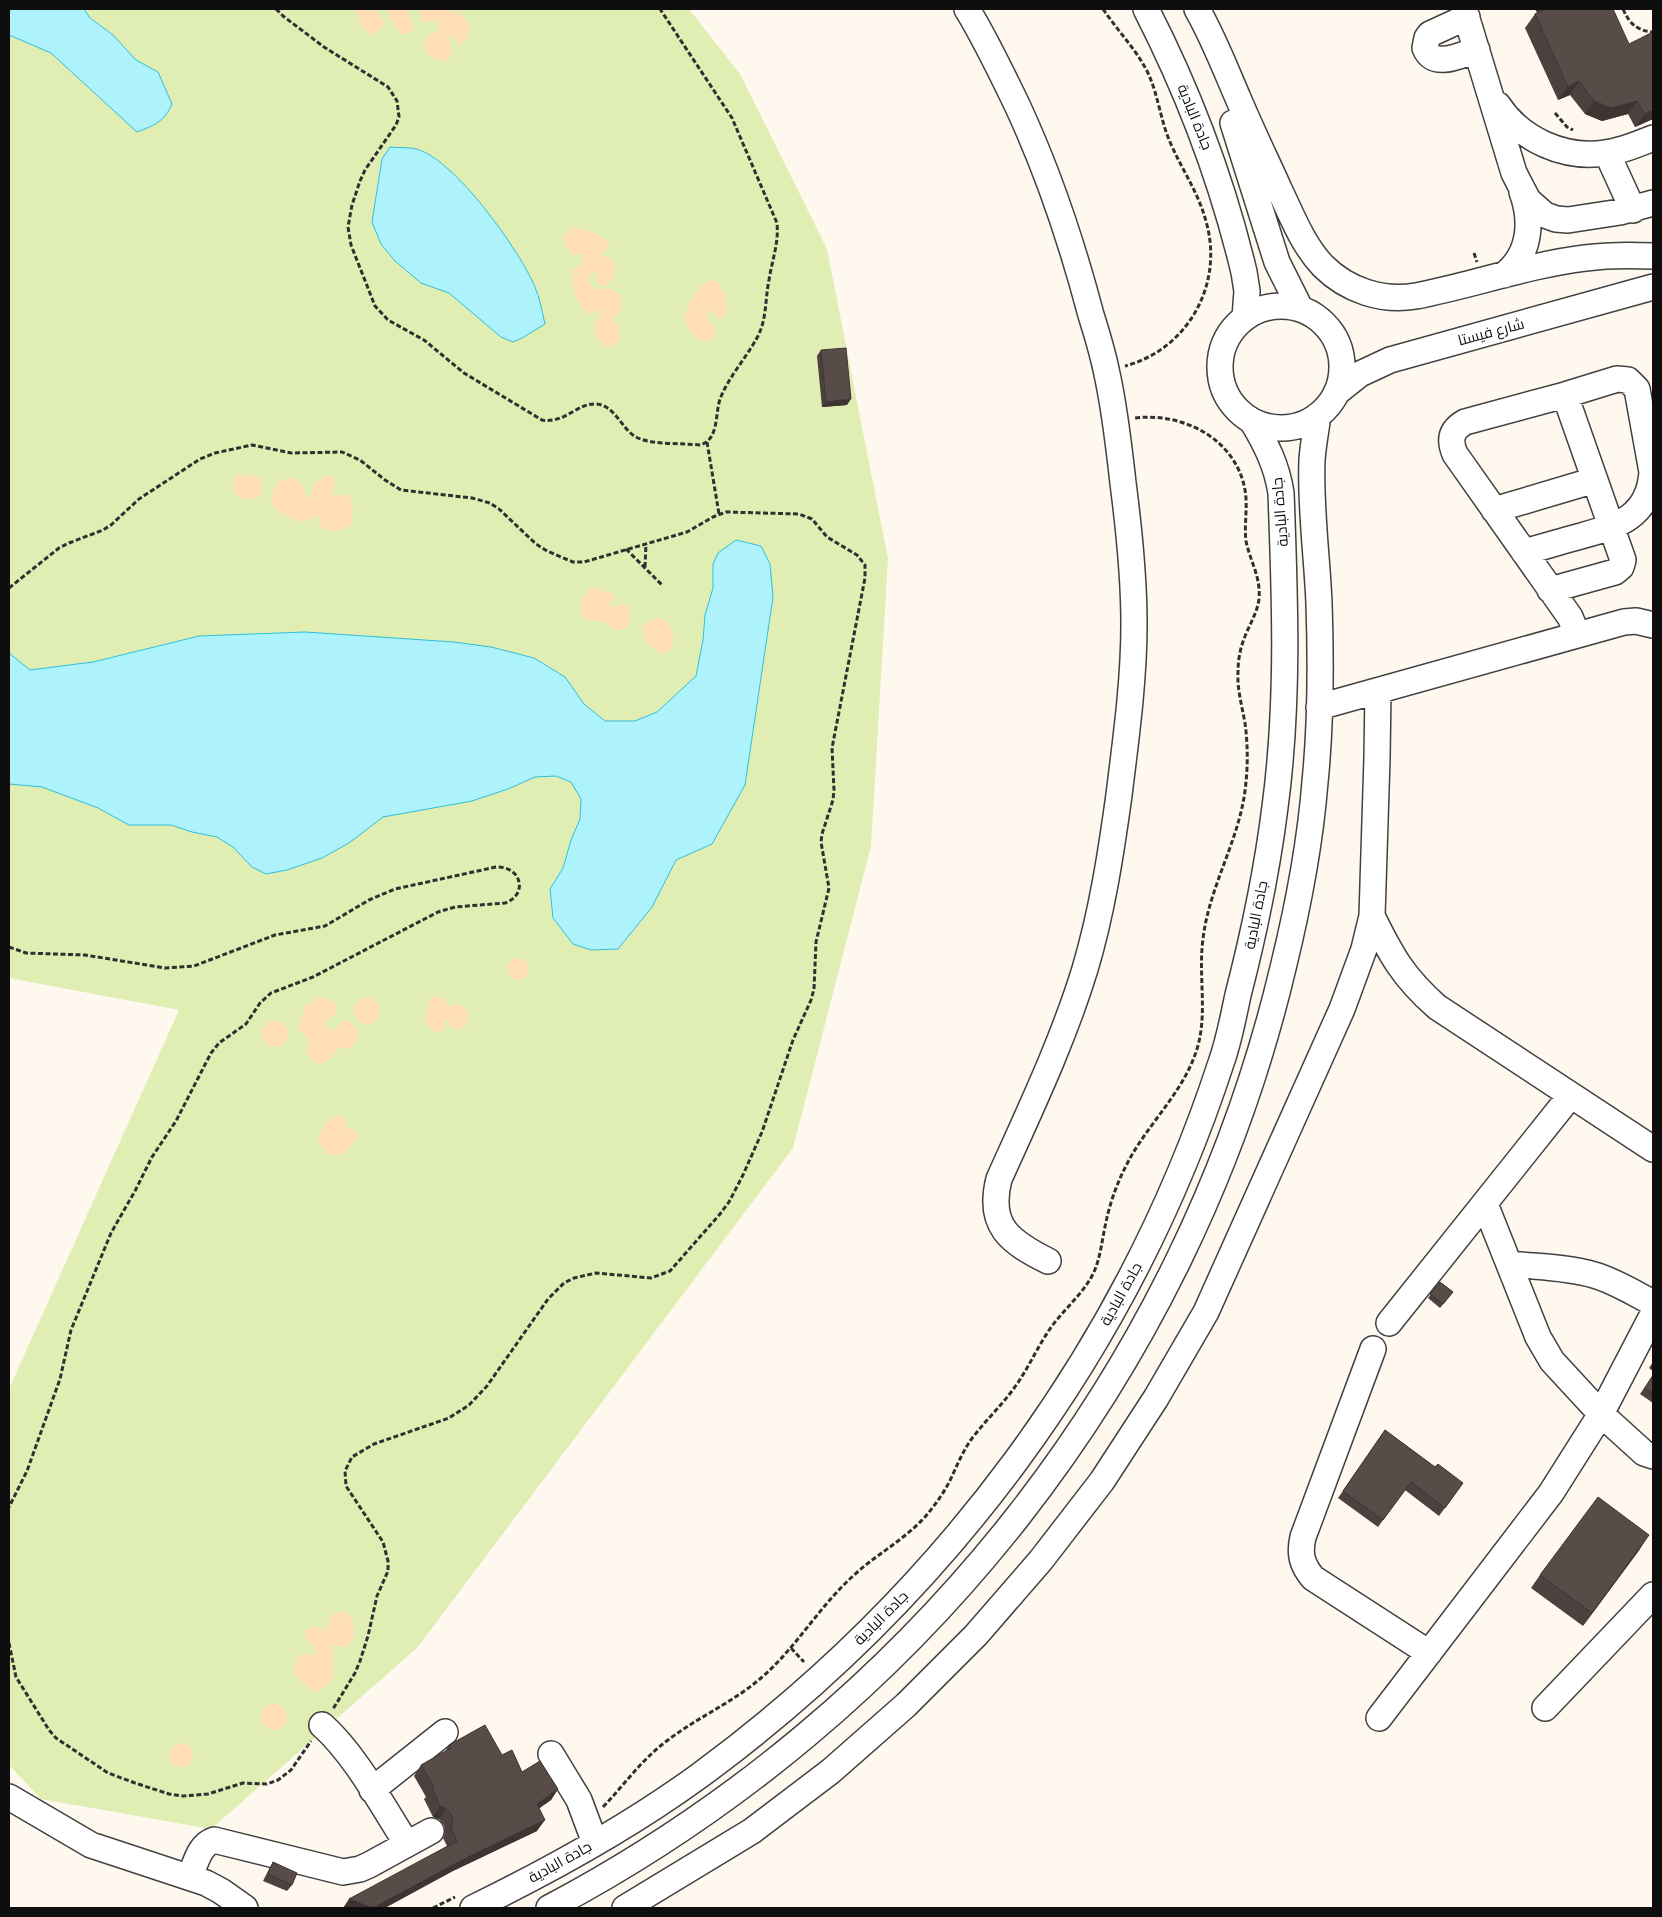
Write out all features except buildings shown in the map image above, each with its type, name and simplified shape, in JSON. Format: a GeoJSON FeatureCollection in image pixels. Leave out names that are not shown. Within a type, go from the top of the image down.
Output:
{"type":"FeatureCollection","features":[{"type":"Feature","properties":{"kind":"street"},"geometry":{"type":"LineString","coordinates":[[967,9],[1003,74],[1031,136],[1053,191],[1078,265],[1106,371],[1127,510],[1134,624],[1131,683],[1115,829],[1101,904],[1085,969],[1052,1059],[999,1179],[996,1190],[997,1213],[1006,1233],[1023,1249],[1048,1261]]}},
{"type":"Feature","properties":{"kind":"street","name":"جادة البادية"},"geometry":{"type":"LineString","coordinates":[[1146,9],[1179,76],[1213,162],[1244,272],[1247,291],[1245,318]]}},
{"type":"Feature","properties":{"kind":"street"},"geometry":{"type":"LineString","coordinates":[[1185,9],[1218,85],[1242,150],[1277,262],[1300,308]]}},
{"type":"Feature","properties":{"kind":"street"},"geometry":{"type":"LineString","coordinates":[[1197,9],[1219,53],[1250,127],[1298,229],[1314,255],[1332,275],[1343,283],[1370,294],[1399,298],[1421,295],[1584,258],[1653,256]]}},
{"type":"Feature","properties":{"kind":"street"},"geometry":{"type":"LineString","coordinates":[[1477,50],[1440,60],[1431,57],[1425,48],[1430,34],[1466,13],[1514,173],[1528,200],[1536,208],[1556,219],[1580,219],[1635,208]]}},
{"type":"Feature","properties":{"kind":"street"},"geometry":{"type":"LineString","coordinates":[[1492,97],[1519,129],[1543,144],[1557,150],[1607,153],[1653,138]]}},
{"type":"Feature","properties":{"kind":"street"},"geometry":{"type":"LineString","coordinates":[[1505,139],[1526,183],[1543,200],[1564,208],[1635,208]]}},
{"type":"Feature","properties":{"kind":"street"},"geometry":{"type":"LineString","coordinates":[[1607,153],[1635,208]]}},
{"type":"Feature","properties":{"kind":"street"},"geometry":{"type":"LineString","coordinates":[[1504,275],[1519,261],[1527,239],[1528,211],[1522,190]]}},
{"type":"Feature","properties":{"kind":"street","name":"شارع فيستا"},"geometry":{"type":"LineString","coordinates":[[1336,393],[1360,374],[1390,360],[1653,286]]}},
{"type":"Feature","properties":{"kind":"street"},"geometry":{"type":"LineString","coordinates":[[1272,306],[1300,308],[1322,321],[1331,331],[1338,344],[1342,357],[1342,371],[1336,393],[1325,409],[1318,415],[1297,425],[1286,427],[1263,425],[1252,421],[1240,412],[1230,400],[1223,386],[1220,371],[1221,356],[1226,341],[1234,328],[1258,310],[1272,306]]}},
{"type":"Feature","properties":{"kind":"street"},"geometry":{"type":"LineString","coordinates":[[1524,552],[1612,528],[1623,522],[1641,506],[1651,484],[1652,472],[1636,389],[1628,380],[1617,378],[1565,395],[1465,422],[1454,431],[1451,438],[1451,445],[1455,454],[1550,590],[1570,617],[1577,634]]}},
{"type":"Feature","properties":{"kind":"street"},"geometry":{"type":"LineString","coordinates":[[1550,590],[1619,570],[1623,564],[1623,557],[1565,395]]}},
{"type":"Feature","properties":{"kind":"street"},"geometry":{"type":"LineString","coordinates":[[550,1908],[650,1850],[777,1759],[832,1714],[888,1662],[993,1549],[1034,1496],[1085,1426],[1162,1294],[1196,1224],[1226,1154],[1252,1081],[1274,1008],[1290,943],[1306,858],[1316,782],[1321,664],[1312,471],[1318,415]]}},
{"type":"Feature","properties":{"kind":"street","name":"جادة البادية"},"geometry":{"type":"LineString","coordinates":[[473,1908],[631,1822],[696,1778],[759,1730],[819,1678],[916,1582],[998,1486],[1044,1423],[1081,1366],[1147,1247],[1176,1185],[1198,1131],[1223,1057],[1254,934],[1276,806],[1286,675],[1281,493],[1271,455],[1252,421]]}},
{"type":"Feature","properties":{"kind":"street"},"geometry":{"type":"LineString","coordinates":[[1494,510],[1595,480]]}},
{"type":"Feature","properties":{"kind":"street"},"geometry":{"type":"LineString","coordinates":[[1319,707],[1624,622],[1636,621],[1653,625]]}},
{"type":"Feature","properties":{"kind":"street"},"geometry":{"type":"LineString","coordinates":[[625,1908],[752,1831],[831,1771],[906,1705],[976,1635],[1042,1560],[1102,1481],[1156,1398],[1206,1312],[1342,1009],[1364,949],[1372,916],[1378,758],[1378,691]]}},
{"type":"Feature","properties":{"kind":"street"},"geometry":{"type":"LineString","coordinates":[[1372,916],[1401,970],[1417,990],[1437,1007],[1653,1149]]}},
{"type":"Feature","properties":{"kind":"street"},"geometry":{"type":"LineString","coordinates":[[1389,1323],[1571,1095]]}},
{"type":"Feature","properties":{"kind":"street"},"geometry":{"type":"LineString","coordinates":[[1485,1204],[1544,1348],[1561,1372],[1601,1414],[1644,1453],[1653,1456]]}},
{"type":"Feature","properties":{"kind":"street"},"geometry":{"type":"LineString","coordinates":[[1510,1264],[1560,1269],[1594,1275],[1610,1280],[1653,1303]]}},
{"type":"Feature","properties":{"kind":"street"},"geometry":{"type":"LineString","coordinates":[[1379,1718],[1551,1493],[1601,1414],[1653,1314]]}},
{"type":"Feature","properties":{"kind":"street"},"geometry":{"type":"LineString","coordinates":[[1373,1350],[1303,1537],[1301,1559],[1306,1570],[1313,1578],[1429,1653]]}},
{"type":"Feature","properties":{"kind":"street"},"geometry":{"type":"LineString","coordinates":[[1545,1708],[1653,1595]]}},
{"type":"Feature","properties":{"kind":"street"},"geometry":{"type":"LineString","coordinates":[[322,1726],[341,1744],[407,1844]]}},
{"type":"Feature","properties":{"kind":"street"},"geometry":{"type":"LineString","coordinates":[[372,1790],[445,1732]]}},
{"type":"Feature","properties":{"kind":"street"},"geometry":{"type":"LineString","coordinates":[[551,1754],[579,1800],[594,1842]]}},
{"type":"Feature","properties":{"kind":"street"},"geometry":{"type":"LineString","coordinates":[[9,1797],[91,1845],[190,1876],[221,1890],[245,1908]]}},
{"type":"Feature","properties":{"kind":"street"},"geometry":{"type":"LineString","coordinates":[[190,1876],[202,1850],[209,1842],[214,1840],[342,1872],[360,1869],[431,1831]]}},
{"type":"Feature","properties":{"kind":"path"},"geometry":{"type":"LineString","coordinates":[[276,9],[324,47],[388,87],[398,101],[396,125],[365,170],[352,205],[348,227],[351,245],[375,306],[384,316],[430,344],[464,373],[542,420],[556,420],[586,406],[599,404],[609,408],[629,432],[640,439],[700,445],[712,437],[721,398],[758,336],[764,320],[769,278],[778,241],[778,223],[732,118],[660,9]]}},
{"type":"Feature","properties":{"kind":"path"},"geometry":{"type":"LineString","coordinates":[[1103,9],[1135,52],[1147,72],[1170,143],[1191,181],[1202,208],[1211,248],[1211,270],[1206,292],[1197,312],[1184,330],[1168,345],[1149,357],[1106,371]]}},
{"type":"Feature","properties":{"kind":"path"},"geometry":{"type":"LineString","coordinates":[[1623,9],[1628,19],[1635,26],[1646,32],[1653,32]]}},
{"type":"Feature","properties":{"kind":"path"},"geometry":{"type":"LineString","coordinates":[[707,442],[719,514]]}},
{"type":"Feature","properties":{"kind":"path"},"geometry":{"type":"LineString","coordinates":[[9,588],[59,548],[111,525],[132,504],[200,459],[215,453],[252,445],[291,453],[342,452],[360,460],[401,490],[472,498],[490,503],[547,552],[573,562],[584,562],[690,531],[719,514],[733,512],[804,515],[815,523],[827,537],[858,555],[865,565],[866,571],[833,741],[834,790],[821,842],[829,888],[816,942],[814,989],[793,1040],[762,1132],[737,1187],[720,1214],[676,1266],[657,1277],[644,1278],[596,1273],[574,1278],[564,1283],[548,1299],[487,1386],[469,1405],[449,1418],[366,1448],[352,1457],[345,1471],[346,1486],[384,1542],[388,1571],[376,1596],[368,1636],[355,1673],[322,1726],[291,1770],[285,1776],[267,1784],[250,1782],[236,1784],[208,1794],[196,1796],[169,1794],[114,1776],[56,1738],[49,1730],[16,1677],[9,1642]]}},
{"type":"Feature","properties":{"kind":"path"},"geometry":{"type":"LineString","coordinates":[[644,568],[646,544]]}},
{"type":"Feature","properties":{"kind":"path"},"geometry":{"type":"LineString","coordinates":[[626,549],[662,585]]}},
{"type":"Feature","properties":{"kind":"path"},"geometry":{"type":"LineString","coordinates":[[9,948],[26,953],[79,954],[164,968],[185,968],[204,964],[283,933],[325,926],[369,900],[395,889],[496,867],[506,867],[511,870],[520,883],[518,893],[510,901],[455,907],[438,912],[313,977],[271,993],[260,1003],[246,1024],[214,1048],[176,1120],[152,1157],[111,1233],[71,1330],[60,1379],[27,1472],[9,1507]]}},
{"type":"Feature","properties":{"kind":"green space"},"geometry":{"type":"Polygon","coordinates":[[[9,9],[689,9],[740,74],[827,249],[888,559],[871,846],[793,1148],[417,1648],[211,1829],[41,1799],[9,1765],[9,1389],[179,1010],[9,978],[9,9]]]}},
{"type":"Feature","properties":{"kind":"sand"},"geometry":{"type":"Polygon","coordinates":[[[356,9],[375,9],[384,26],[372,34],[368,32],[361,24],[356,9]]]}},
{"type":"Feature","properties":{"kind":"sand"},"geometry":{"type":"Polygon","coordinates":[[[385,9],[406,9],[413,24],[413,31],[400,34],[385,9]]]}},
{"type":"Feature","properties":{"kind":"sand"},"geometry":{"type":"Polygon","coordinates":[[[418,9],[446,9],[460,13],[470,26],[467,40],[460,45],[453,36],[449,37],[451,51],[449,59],[437,59],[428,54],[424,44],[425,39],[429,34],[436,32],[439,28],[438,22],[436,20],[423,22],[418,9]]]}},
{"type":"Feature","properties":{"kind":"sand"},"geometry":{"type":"Polygon","coordinates":[[[572,228],[593,232],[610,245],[601,255],[612,260],[615,266],[614,278],[606,285],[601,286],[596,281],[597,274],[595,272],[590,274],[589,280],[592,287],[612,289],[620,295],[621,308],[613,318],[619,326],[620,339],[616,344],[606,347],[596,337],[594,326],[600,315],[599,310],[587,314],[575,293],[573,270],[580,265],[584,258],[582,254],[574,255],[565,245],[563,236],[572,228]]]}},
{"type":"Feature","properties":{"kind":"sand"},"geometry":{"type":"Polygon","coordinates":[[[711,280],[717,281],[726,299],[727,308],[723,317],[718,318],[709,309],[707,317],[717,331],[713,338],[703,342],[691,332],[684,318],[698,290],[711,280]]]}},
{"type":"Feature","properties":{"kind":"sand"},"geometry":{"type":"Polygon","coordinates":[[[235,476],[256,476],[261,481],[262,490],[259,496],[249,500],[240,499],[232,490],[235,476]]]}},
{"type":"Feature","properties":{"kind":"sand"},"geometry":{"type":"Polygon","coordinates":[[[325,476],[332,476],[335,482],[332,493],[335,496],[349,495],[353,506],[352,525],[341,530],[327,531],[321,526],[316,514],[307,521],[300,521],[284,515],[274,507],[271,498],[272,492],[281,480],[297,479],[300,481],[307,498],[311,497],[315,484],[325,476]]]}},
{"type":"Feature","properties":{"kind":"sand"},"geometry":{"type":"Polygon","coordinates":[[[594,587],[613,594],[615,597],[609,604],[611,606],[614,607],[619,603],[628,607],[631,617],[628,626],[623,629],[614,630],[603,621],[586,620],[580,612],[581,604],[587,591],[594,587]]]}},
{"type":"Feature","properties":{"kind":"sand"},"geometry":{"type":"Polygon","coordinates":[[[658,618],[667,621],[673,635],[670,649],[661,654],[647,641],[643,633],[644,624],[658,618]]]}},
{"type":"Feature","properties":{"kind":"sand"},"geometry":{"type":"Polygon","coordinates":[[[518,958],[526,961],[529,969],[526,977],[518,980],[510,977],[507,969],[510,961],[518,958]]]}},
{"type":"Feature","properties":{"kind":"sand"},"geometry":{"type":"Polygon","coordinates":[[[434,996],[444,998],[449,1007],[459,1003],[464,1008],[468,1019],[464,1027],[460,1029],[455,1028],[449,1025],[449,1021],[446,1019],[443,1032],[435,1032],[428,1026],[425,1018],[430,998],[434,996]]]}},
{"type":"Feature","properties":{"kind":"sand"},"geometry":{"type":"Polygon","coordinates":[[[318,998],[329,999],[336,1004],[337,1011],[335,1015],[325,1021],[327,1028],[332,1031],[342,1022],[346,1021],[354,1025],[359,1034],[352,1047],[337,1049],[330,1059],[321,1063],[316,1063],[309,1056],[306,1049],[310,1040],[299,1028],[305,1006],[318,998]]]}},
{"type":"Feature","properties":{"kind":"sand"},"geometry":{"type":"Polygon","coordinates":[[[367,998],[376,1002],[380,1011],[376,1020],[367,1024],[358,1020],[354,1011],[358,1002],[367,998]]]}},
{"type":"Feature","properties":{"kind":"sand"},"geometry":{"type":"Polygon","coordinates":[[[275,1021],[284,1025],[288,1034],[284,1043],[275,1047],[266,1043],[262,1034],[266,1025],[275,1021]]]}},
{"type":"Feature","properties":{"kind":"sand"},"geometry":{"type":"Polygon","coordinates":[[[339,1115],[345,1118],[346,1129],[354,1128],[358,1135],[353,1145],[341,1155],[328,1155],[318,1141],[319,1137],[322,1129],[328,1122],[339,1115]]]}},
{"type":"Feature","properties":{"kind":"sand"},"geometry":{"type":"Polygon","coordinates":[[[339,1611],[345,1612],[353,1621],[353,1640],[345,1647],[334,1645],[332,1647],[334,1673],[324,1687],[317,1692],[311,1691],[297,1676],[294,1669],[298,1656],[315,1654],[316,1650],[306,1640],[306,1630],[316,1626],[324,1631],[327,1629],[330,1617],[339,1611]]]}},
{"type":"Feature","properties":{"kind":"sand"},"geometry":{"type":"Polygon","coordinates":[[[274,1704],[284,1707],[287,1717],[284,1727],[274,1730],[264,1727],[261,1717],[264,1707],[274,1704]]]}},
{"type":"Feature","properties":{"kind":"sand"},"geometry":{"type":"Polygon","coordinates":[[[181,1743],[186,1744],[192,1750],[192,1760],[186,1766],[181,1767],[176,1766],[170,1760],[169,1755],[170,1750],[176,1744],[181,1743]]]}},
{"type":"Feature","properties":{"kind":"water"},"geometry":{"type":"Polygon","coordinates":[[[9,9],[84,9],[90,18],[113,35],[136,60],[158,72],[172,104],[166,115],[158,122],[137,132],[51,53],[9,35],[9,9]]]}},
{"type":"Feature","properties":{"kind":"water"},"geometry":{"type":"Polygon","coordinates":[[[390,147],[416,149],[431,156],[449,169],[466,187],[501,230],[527,271],[537,291],[545,324],[513,342],[501,337],[449,293],[421,283],[395,261],[381,244],[372,222],[382,159],[390,147]]]}},
{"type":"Feature","properties":{"kind":"water"},"geometry":{"type":"Polygon","coordinates":[[[736,540],[761,546],[770,564],[773,597],[745,785],[712,844],[676,860],[652,907],[618,949],[591,950],[573,944],[553,918],[550,889],[563,868],[571,840],[580,819],[581,799],[571,782],[556,776],[535,777],[508,789],[472,801],[383,817],[349,843],[322,858],[287,870],[266,874],[252,867],[233,847],[217,837],[171,825],[129,825],[98,808],[42,787],[9,784],[9,653],[30,670],[93,662],[199,636],[305,632],[454,642],[491,647],[534,658],[565,677],[584,704],[605,721],[635,721],[657,712],[696,676],[703,640],[705,615],[713,588],[713,564],[718,553],[736,540]]]}}]}
